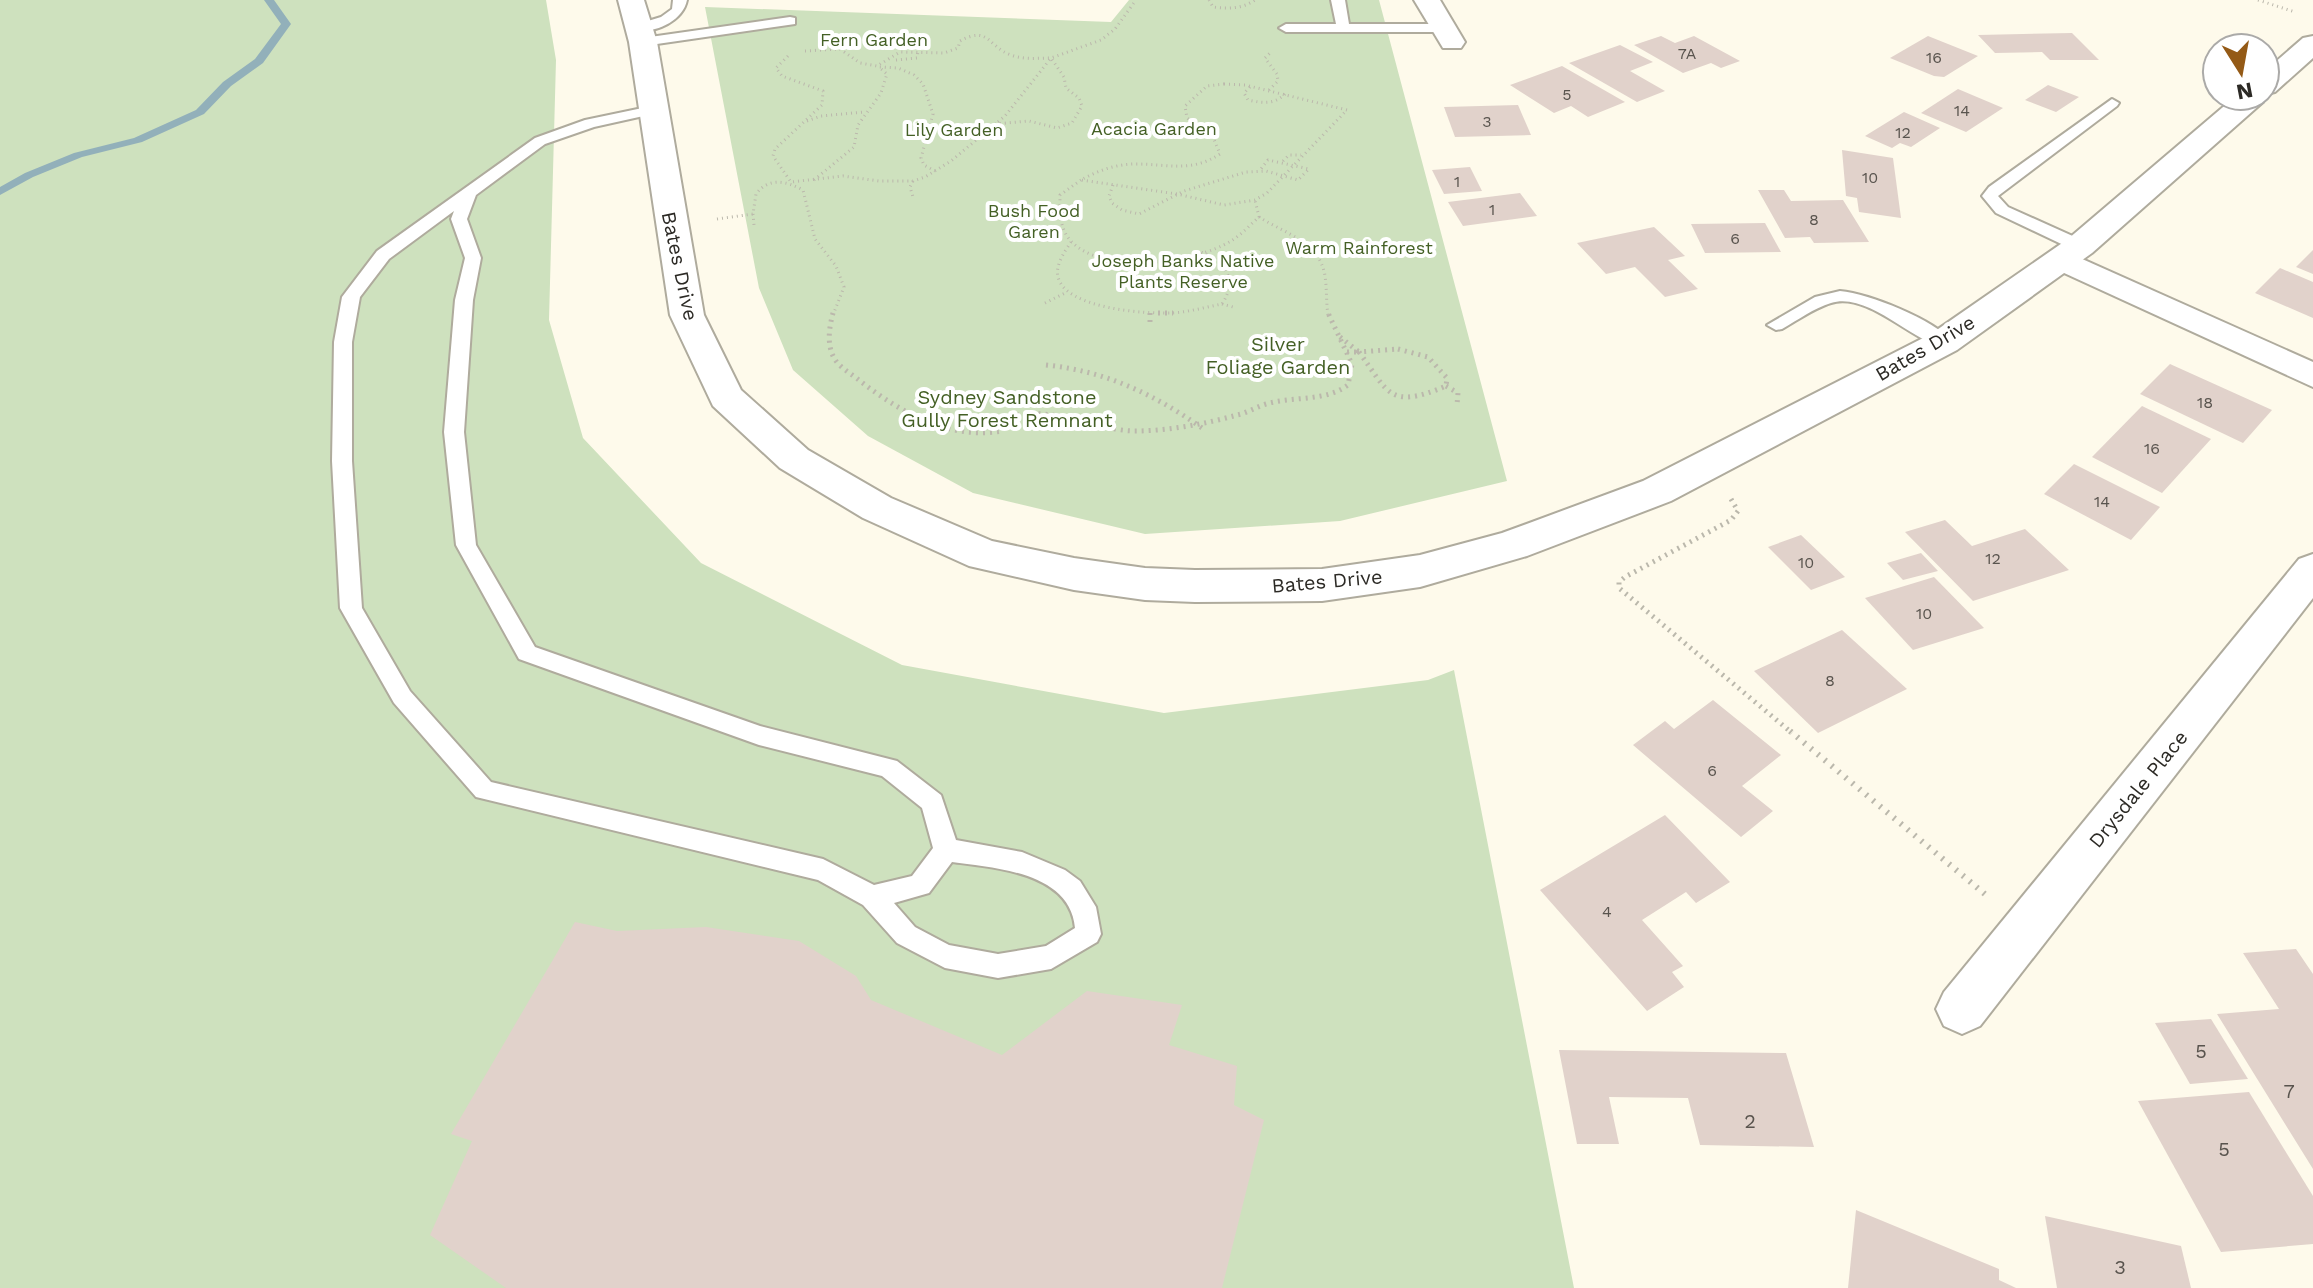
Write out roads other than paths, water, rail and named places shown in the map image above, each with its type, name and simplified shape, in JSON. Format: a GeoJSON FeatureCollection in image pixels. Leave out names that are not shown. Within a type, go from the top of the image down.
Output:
{"type":"FeatureCollection","features":[{"type":"Feature","properties":{"kind":"main road","name":"Bates Drive"},"geometry":{"type":"LineString","coordinates":[[638,23],[687,315],[726,397],[806,466],[877,508],[984,555],[1074,574],[1145,584],[1247,588],[1322,585],[1420,571],[1512,545],[1657,491],[1944,342],[2071,253],[2234,112]]}},
{"type":"Feature","properties":{"kind":"main road"},"geometry":{"type":"LineString","coordinates":[[2281,72],[2313,44]]}},
{"type":"Feature","properties":{"kind":"street"},"geometry":{"type":"LineString","coordinates":[[1427,0],[1447,35]]}},
{"type":"Feature","properties":{"kind":"street"},"geometry":{"type":"LineString","coordinates":[[2071,253],[2313,376]]}},
{"type":"Feature","properties":{"kind":"street","name":"Drysdale Place"},"geometry":{"type":"LineString","coordinates":[[1962,1009],[2313,569]]}},
{"type":"Feature","properties":{"kind":"lane"},"geometry":{"type":"LineString","coordinates":[[638,23],[666,20],[678,11],[680,0]]}},
{"type":"Feature","properties":{"kind":"lane"},"geometry":{"type":"LineString","coordinates":[[1338,0],[1343,28]]}},
{"type":"Feature","properties":{"kind":"lane"},"geometry":{"type":"LineString","coordinates":[[638,23],[790,21]]}},
{"type":"Feature","properties":{"kind":"lane"},"geometry":{"type":"LineString","coordinates":[[1286,28],[1343,28],[1447,35]]}},
{"type":"Feature","properties":{"kind":"lane"},"geometry":{"type":"LineString","coordinates":[[2071,253],[2002,210],[1990,196],[2112,103]]}},
{"type":"Feature","properties":{"kind":"lane"},"geometry":{"type":"LineString","coordinates":[[652,110],[590,123],[540,141],[383,255],[351,297],[343,342],[342,461],[351,608],[402,697],[484,790],[823,870],[872,897],[906,935],[945,956],[998,966],[1051,957],[1088,934],[1084,906],[1061,878],[1007,860],[946,850]]}},
{"type":"Feature","properties":{"kind":"lane"},"geometry":{"type":"LineString","coordinates":[[470,191],[459,219],[473,258],[464,300],[454,432],[466,545],[527,653],[759,735],[889,768],[932,802],[946,850]]}},
{"type":"Feature","properties":{"kind":"lane"},"geometry":{"type":"LineString","coordinates":[[1776,325],[1827,298],[1853,297],[1870,302],[1944,342]]}},
{"type":"Feature","properties":{"kind":"lane"},"geometry":{"type":"LineString","coordinates":[[872,897],[920,885],[946,850]]}},
{"type":"Feature","properties":{"kind":"waterway"},"geometry":{"type":"LineString","coordinates":[[0,192],[29,175],[78,155],[138,140],[200,112],[227,84],[259,61],[286,24],[269,0]]}},
{"type":"Feature","properties":{"kind":"park label","name":"Fern Garden"},"geometry":{"type":"Point","coordinates":[874,40]}},
{"type":"Feature","properties":{"kind":"park label","name":"Acacia Garden"},"geometry":{"type":"Point","coordinates":[1154,129]}},
{"type":"Feature","properties":{"kind":"park label","name":"Lily Garden"},"geometry":{"type":"Point","coordinates":[954,130]}},
{"type":"Feature","properties":{"kind":"park label","name":"Bush Food Garen"},"geometry":{"type":"Point","coordinates":[1034,221]}},
{"type":"Feature","properties":{"kind":"park label","name":"Warm Rainforest"},"geometry":{"type":"Point","coordinates":[1359,248]}},
{"type":"Feature","properties":{"kind":"park label","name":"Joseph Banks Native Plants Reserve"},"geometry":{"type":"Point","coordinates":[1183,271]}},
{"type":"Feature","properties":{"kind":"park label","name":"Silver Foliage Garden"},"geometry":{"type":"Point","coordinates":[1278,356]}},
{"type":"Feature","properties":{"kind":"park label","name":"Sydney Sandstone Gully Forest Remnant"},"geometry":{"type":"Point","coordinates":[1007,408]}}]}
